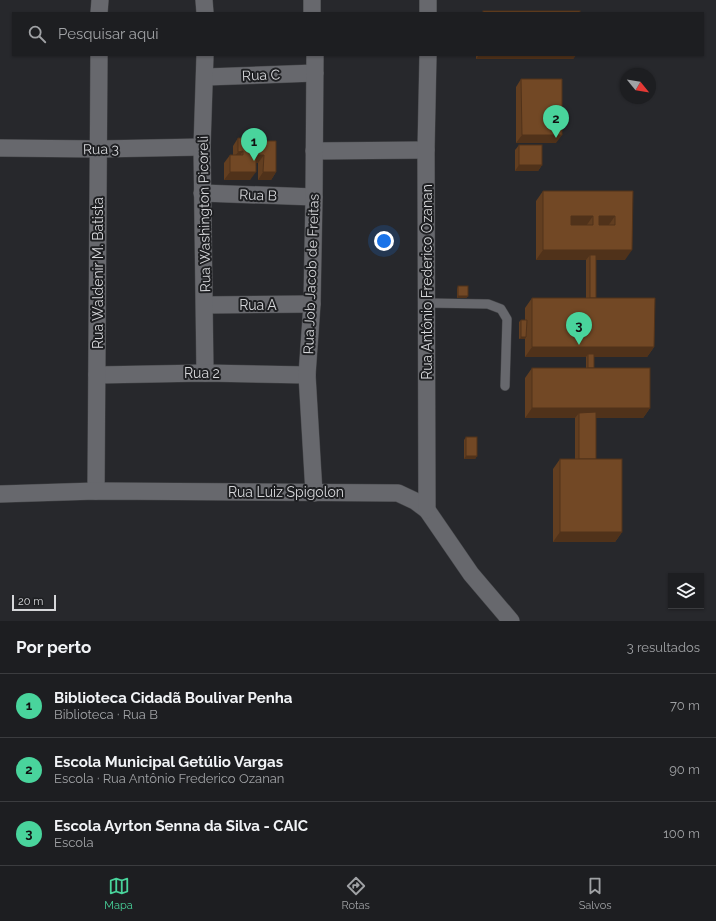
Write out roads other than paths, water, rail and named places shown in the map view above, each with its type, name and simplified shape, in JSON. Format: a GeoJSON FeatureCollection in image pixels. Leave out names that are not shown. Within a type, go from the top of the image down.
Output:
{"type":"FeatureCollection","features":[{"type":"Feature","properties":{"kind":"street"},"geometry":{"type":"LineString","coordinates":[[99,12],[100,0]]}},
{"type":"Feature","properties":{"kind":"street"},"geometry":{"type":"LineString","coordinates":[[204,0],[204,12]]}},
{"type":"Feature","properties":{"kind":"street"},"geometry":{"type":"LineString","coordinates":[[312,0],[312,12]]}},
{"type":"Feature","properties":{"kind":"street"},"geometry":{"type":"LineString","coordinates":[[428,0],[428,12]]}},
{"type":"Feature","properties":{"kind":"street","name":"Rua Waldenir M. Batista"},"geometry":{"type":"LineString","coordinates":[[96,491],[99,56]]}},
{"type":"Feature","properties":{"kind":"street","name":"Rua Washington Picoreli"},"geometry":{"type":"LineString","coordinates":[[205,56],[206,76],[202,146],[205,373]]}},
{"type":"Feature","properties":{"kind":"street","name":"Rua Job Jacob de Freitas"},"geometry":{"type":"LineString","coordinates":[[314,56],[312,304],[307,374],[314,493]]}},
{"type":"Feature","properties":{"kind":"street","name":"Rua Antônio Frederico Ozanan"},"geometry":{"type":"LineString","coordinates":[[427,510],[426,150],[428,56]]}},
{"type":"Feature","properties":{"kind":"street","name":"Rua C"},"geometry":{"type":"LineString","coordinates":[[206,76],[315,73]]}},
{"type":"Feature","properties":{"kind":"street","name":"Rua 3"},"geometry":{"type":"LineString","coordinates":[[0,148],[99,149],[202,146]]}},
{"type":"Feature","properties":{"kind":"street"},"geometry":{"type":"LineString","coordinates":[[314,150],[426,150]]}},
{"type":"Feature","properties":{"kind":"street","name":"Rua B"},"geometry":{"type":"LineString","coordinates":[[202,193],[314,197]]}},
{"type":"Feature","properties":{"kind":"street","name":"Rua A"},"geometry":{"type":"LineString","coordinates":[[205,305],[312,304]]}},
{"type":"Feature","properties":{"kind":"street","name":"Rua 2"},"geometry":{"type":"LineString","coordinates":[[98,375],[205,373],[307,374]]}},
{"type":"Feature","properties":{"kind":"street","name":"Rua Luiz Spigolon"},"geometry":{"type":"LineString","coordinates":[[0,494],[96,491],[398,493],[415,501],[427,510],[471,574],[511,621]]}},
{"type":"Feature","properties":{"kind":"lane"},"geometry":{"type":"LineString","coordinates":[[427,303],[488,304],[500,309],[507,318],[505,386]]}},
{"type":"Feature","properties":{"kind":"place","name":"Escola Municipal Getúlio Vargas"},"geometry":{"type":"Point","coordinates":[556,138]}},
{"type":"Feature","properties":{"kind":"place","name":"Biblioteca Cidadã Boulivar Penha"},"geometry":{"type":"Point","coordinates":[254,161]}},
{"type":"Feature","properties":{"kind":"place","name":"Escola Ayrton Senna da Silva - CAIC"},"geometry":{"type":"Point","coordinates":[579,345]}}]}
